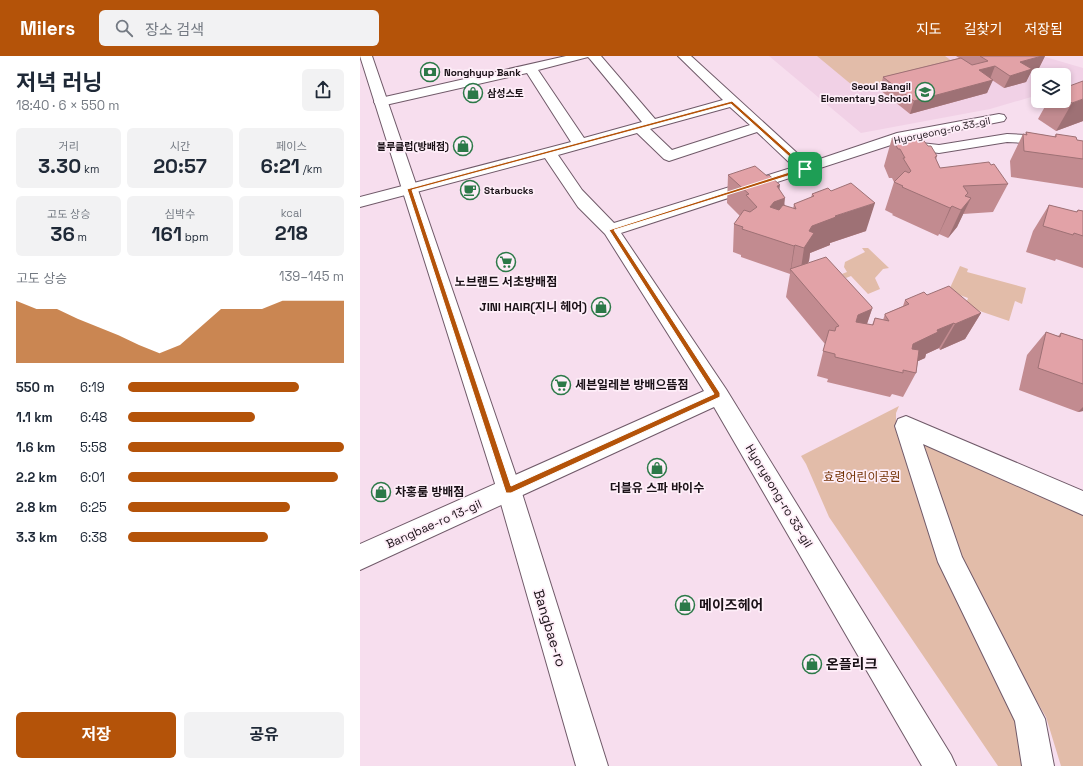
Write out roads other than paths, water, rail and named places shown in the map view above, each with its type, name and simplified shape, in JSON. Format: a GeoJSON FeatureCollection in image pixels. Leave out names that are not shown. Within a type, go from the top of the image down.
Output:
{"type":"FeatureCollection","features":[{"type":"Feature","properties":{"kind":"street","name":"Bangbae-ro"},"geometry":{"type":"LineString","coordinates":[[366,56],[508,490],[592,766]]}},
{"type":"Feature","properties":{"kind":"street"},"geometry":{"type":"LineString","coordinates":[[381,102],[530,68],[567,58],[583,56]]}},
{"type":"Feature","properties":{"kind":"street"},"geometry":{"type":"LineString","coordinates":[[594,56],[669,156],[759,127]]}},
{"type":"Feature","properties":{"kind":"street"},"geometry":{"type":"LineString","coordinates":[[684,56],[805,169]]}},
{"type":"Feature","properties":{"kind":"street"},"geometry":{"type":"LineString","coordinates":[[530,68],[580,144]]}},
{"type":"Feature","properties":{"kind":"street"},"geometry":{"type":"LineString","coordinates":[[360,202],[549,153],[732,102]]}},
{"type":"Feature","properties":{"kind":"street","name":"Hyoryeong-ro 33-gil"},"geometry":{"type":"LineString","coordinates":[[611,230],[805,169],[902,136],[999,118]]}},
{"type":"Feature","properties":{"kind":"street"},"geometry":{"type":"LineString","coordinates":[[836,158],[888,143],[939,149],[1007,138],[1045,140],[1083,154]]}},
{"type":"Feature","properties":{"kind":"street","name":"Hyoryeong-ro 33-gil"},"geometry":{"type":"LineString","coordinates":[[549,153],[591,213],[611,230],[718,395],[940,766]]}},
{"type":"Feature","properties":{"kind":"street"},"geometry":{"type":"LineString","coordinates":[[508,490],[718,395]]}},
{"type":"Feature","properties":{"kind":"street"},"geometry":{"type":"LineString","coordinates":[[1038,766],[1030,719],[951,562],[906,426],[1083,503]]}},
{"type":"Feature","properties":{"kind":"street","name":"Bangbae-ro 13-gil"},"geometry":{"type":"LineString","coordinates":[[360,557],[508,490]]}},
{"type":"Feature","properties":{"kind":"place","name":"Nonghyup Bank"},"geometry":{"type":"Point","coordinates":[430,72]}},
{"type":"Feature","properties":{"kind":"place","name":"Seoul Bangil Elementary School"},"geometry":{"type":"Point","coordinates":[925,92]}},
{"type":"Feature","properties":{"kind":"place","name":"삼성스토"},"geometry":{"type":"Point","coordinates":[473,93]}},
{"type":"Feature","properties":{"kind":"place","name":"블루클럽(방배점)"},"geometry":{"type":"Point","coordinates":[463,146]}},
{"type":"Feature","properties":{"kind":"place","name":"Starbucks"},"geometry":{"type":"Point","coordinates":[470,190]}},
{"type":"Feature","properties":{"kind":"place","name":"노브랜드 서초방배점"},"geometry":{"type":"Point","coordinates":[506,262]}},
{"type":"Feature","properties":{"kind":"place","name":"JINI HAIR(지니 헤어)"},"geometry":{"type":"Point","coordinates":[601,307]}},
{"type":"Feature","properties":{"kind":"place","name":"세븐일레븐 방배으뜸점"},"geometry":{"type":"Point","coordinates":[561,385]}},
{"type":"Feature","properties":{"kind":"place","name":"더블유 스파 바이수"},"geometry":{"type":"Point","coordinates":[657,468]}},
{"type":"Feature","properties":{"kind":"place","name":"차홍룸 방배점"},"geometry":{"type":"Point","coordinates":[381,492]}},
{"type":"Feature","properties":{"kind":"place","name":"메이즈헤어"},"geometry":{"type":"Point","coordinates":[685,605]}},
{"type":"Feature","properties":{"kind":"place","name":"온플리크"},"geometry":{"type":"Point","coordinates":[812,664]}},
{"type":"Feature","properties":{"kind":"park label","name":"효령어린이공원"},"geometry":{"type":"Point","coordinates":[862,477]}}]}
